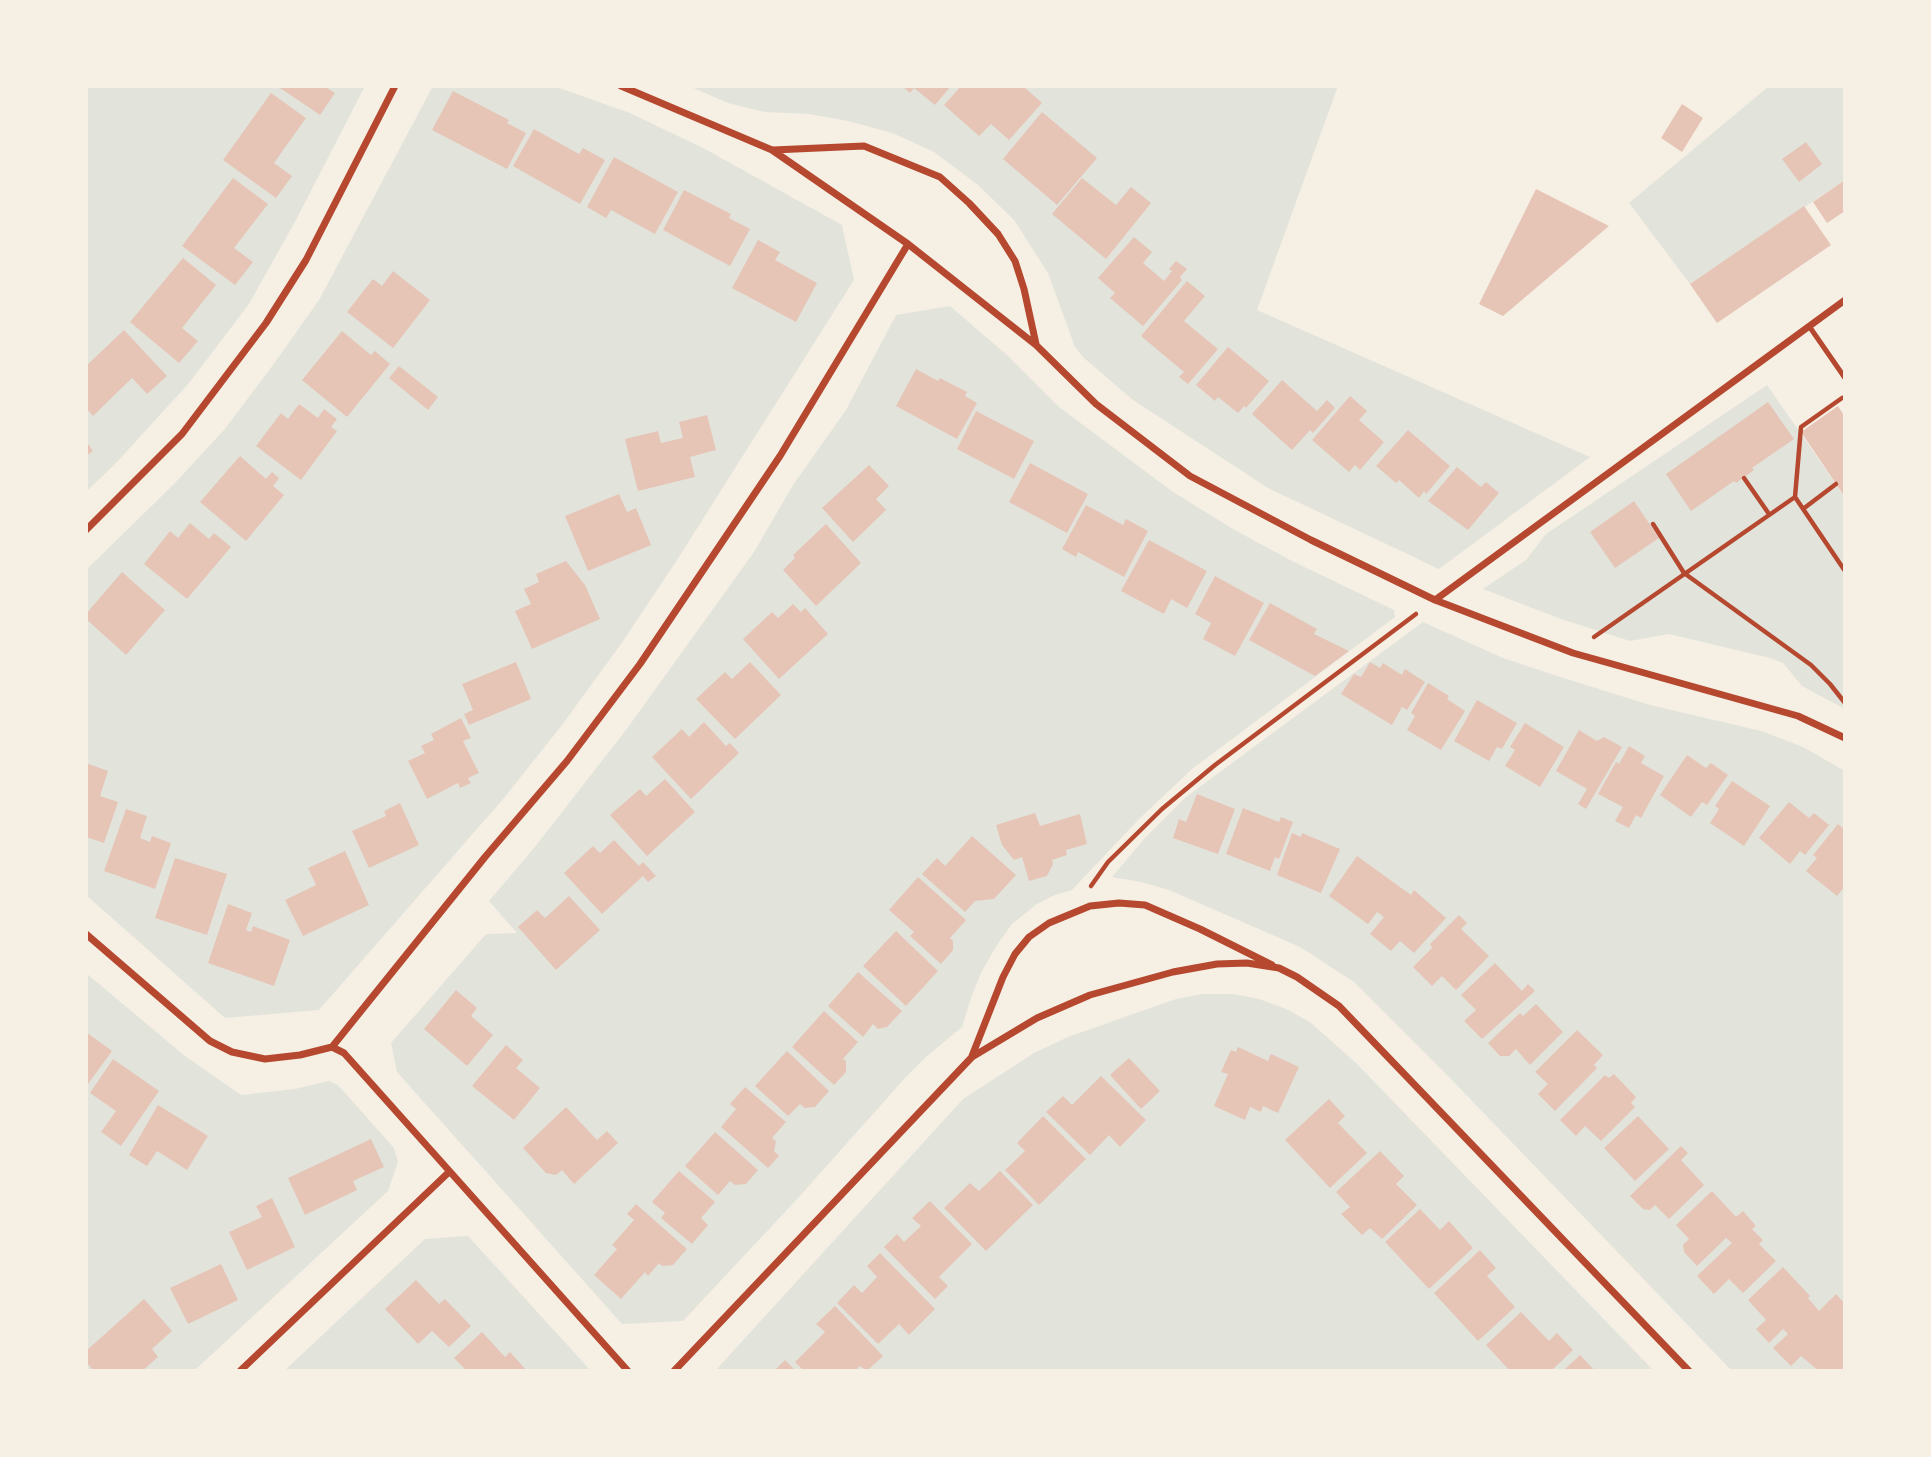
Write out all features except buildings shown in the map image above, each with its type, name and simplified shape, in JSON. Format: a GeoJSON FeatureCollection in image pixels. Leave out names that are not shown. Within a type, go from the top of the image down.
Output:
{"type":"FeatureCollection","features":[{"type":"Feature","properties":{"kind":"street"},"geometry":{"type":"LineString","coordinates":[[86,530],[181,434],[266,323],[306,260],[394,86]]}},
{"type":"Feature","properties":{"kind":"street"},"geometry":{"type":"LineString","coordinates":[[621,86],[772,150],[908,244],[1036,345],[1096,404],[1190,476],[1311,540],[1435,600],[1573,653],[1798,716],[1845,738]]}},
{"type":"Feature","properties":{"kind":"street"},"geometry":{"type":"LineString","coordinates":[[772,150],[864,146],[940,177],[990,226],[1015,261],[1036,345]]}},
{"type":"Feature","properties":{"kind":"street"},"geometry":{"type":"LineString","coordinates":[[86,934],[210,1041],[232,1052],[265,1059],[300,1055],[332,1046],[485,857],[568,761],[640,664],[780,456],[908,244]]}},
{"type":"Feature","properties":{"kind":"street"},"geometry":{"type":"LineString","coordinates":[[1435,600],[1845,300]]}},
{"type":"Feature","properties":{"kind":"street"},"geometry":{"type":"LineString","coordinates":[[972,1056],[1003,976],[1015,954],[1029,937],[1049,923],[1090,906],[1119,903],[1145,905],[1200,929],[1297,977],[1339,1006],[1689,1371]]}},
{"type":"Feature","properties":{"kind":"street"},"geometry":{"type":"LineString","coordinates":[[674,1371],[972,1056],[1037,1018],[1090,995],[1131,982],[1217,964],[1279,968]]}},
{"type":"Feature","properties":{"kind":"street"},"geometry":{"type":"LineString","coordinates":[[332,1046],[344,1053],[362,1071],[628,1371]]}},
{"type":"Feature","properties":{"kind":"street"},"geometry":{"type":"LineString","coordinates":[[240,1371],[449,1172]]}},
{"type":"Feature","properties":{"kind":"lane"},"geometry":{"type":"LineString","coordinates":[[1809,326],[1845,378]]}},
{"type":"Feature","properties":{"kind":"path"},"geometry":{"type":"LineString","coordinates":[[1845,396],[1801,427],[1795,496],[1845,571]]}},
{"type":"Feature","properties":{"kind":"path"},"geometry":{"type":"LineString","coordinates":[[1744,478],[1769,514]]}},
{"type":"Feature","properties":{"kind":"path"},"geometry":{"type":"LineString","coordinates":[[1802,509],[1836,484]]}},
{"type":"Feature","properties":{"kind":"path"},"geometry":{"type":"LineString","coordinates":[[1573,653],[1795,496]]}},
{"type":"Feature","properties":{"kind":"path"},"geometry":{"type":"LineString","coordinates":[[1653,524],[1684,573],[1811,665],[1845,703]]}},
{"type":"Feature","properties":{"kind":"path"},"geometry":{"type":"LineString","coordinates":[[1072,912],[1108,862],[1162,809],[1214,765],[1435,600]]}},
{"type":"Feature","properties":{"kind":"shaded area"},"geometry":{"type":"Polygon","coordinates":[[[86,86],[365,86],[249,304],[189,383],[86,492],[86,86]]]}},
{"type":"Feature","properties":{"kind":"shaded area"},"geometry":{"type":"Polygon","coordinates":[[[433,86],[554,86],[630,113],[705,149],[842,225],[854,280],[621,644],[504,798],[319,1010],[225,1018],[86,895],[86,570],[174,484],[224,430],[273,365],[319,300],[433,86]]]}},
{"type":"Feature","properties":{"kind":"shaded area"},"geometry":{"type":"Polygon","coordinates":[[[689,86],[1338,86],[1257,310],[1590,457],[1439,569],[1268,488],[1133,400],[1075,347],[1048,273],[1014,220],[978,185],[934,152],[892,133],[848,121],[809,114],[765,112],[728,103],[689,86]]]}},
{"type":"Feature","properties":{"kind":"shaded area"},"geometry":{"type":"Polygon","coordinates":[[[1769,86],[1845,86],[1845,180],[1690,284],[1629,203],[1769,86]]]}},
{"type":"Feature","properties":{"kind":"shaded area"},"geometry":{"type":"Polygon","coordinates":[[[950,306],[1007,355],[1059,407],[1173,492],[1290,560],[1394,610],[1395,617],[1192,769],[1139,819],[1072,890],[1037,904],[1012,924],[982,971],[962,1027],[905,1078],[683,1321],[622,1324],[397,1072],[391,1043],[486,934],[517,933],[489,901],[626,730],[754,552],[793,485],[846,410],[896,315],[950,306]]]}},
{"type":"Feature","properties":{"kind":"shaded area"},"geometry":{"type":"Polygon","coordinates":[[[1767,385],[1845,497],[1845,709],[1802,686],[1783,663],[1770,658],[1669,634],[1630,641],[1561,619],[1483,589],[1526,560],[1546,534],[1767,385]]]}},
{"type":"Feature","properties":{"kind":"shaded area"},"geometry":{"type":"Polygon","coordinates":[[[1423,622],[1503,658],[1554,675],[1650,705],[1761,731],[1803,747],[1845,771],[1845,1371],[1732,1371],[1354,982],[1300,947],[1169,890],[1112,877],[1144,839],[1186,797],[1423,622]]]}},
{"type":"Feature","properties":{"kind":"shaded area"},"geometry":{"type":"Polygon","coordinates":[[[86,973],[185,1056],[241,1095],[295,1089],[329,1081],[338,1085],[394,1148],[398,1162],[388,1191],[194,1371],[86,1371],[86,973]]]}},
{"type":"Feature","properties":{"kind":"shaded area"},"geometry":{"type":"Polygon","coordinates":[[[1202,994],[1233,994],[1259,999],[1310,1022],[1357,1064],[1654,1371],[715,1371],[963,1099],[1034,1053],[1068,1037],[1176,999],[1202,994]]]}},
{"type":"Feature","properties":{"kind":"shaded area"},"geometry":{"type":"Polygon","coordinates":[[[468,1236],[591,1371],[284,1371],[425,1239],[468,1236]]]}}]}
